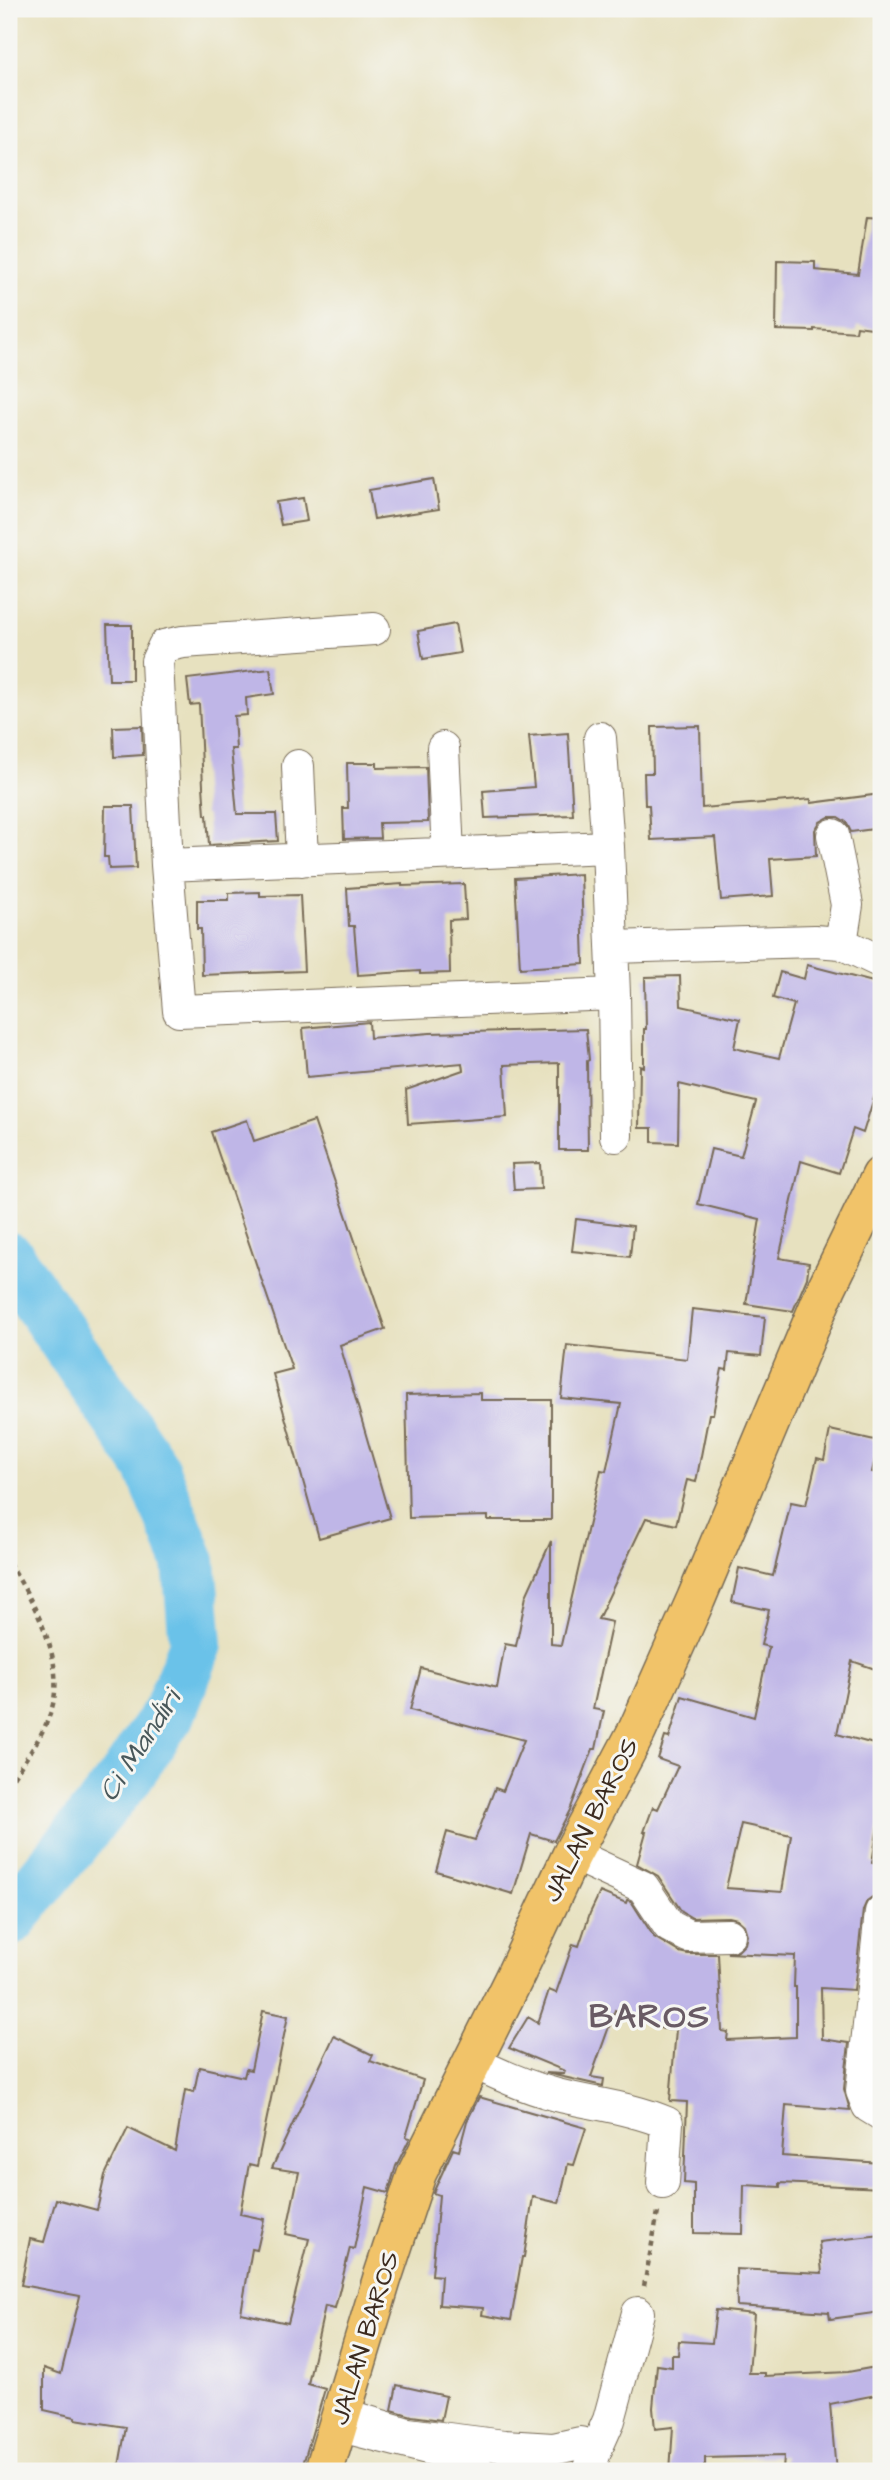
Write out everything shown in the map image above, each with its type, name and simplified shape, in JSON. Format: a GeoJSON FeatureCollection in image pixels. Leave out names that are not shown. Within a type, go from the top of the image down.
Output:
{"type":"FeatureCollection","features":[{"type":"Feature","properties":{"kind":"main road","name":"JALAN BAROS"},"geometry":{"type":"LineString","coordinates":[[324,2471],[382,2278],[417,2173],[572,1854],[642,1719],[696,1599],[827,1287],[881,1176]]}},
{"type":"Feature","properties":{"kind":"street"},"geometry":{"type":"LineString","coordinates":[[374,629],[183,642],[164,646],[157,661],[167,865],[179,1011],[614,994]]}},
{"type":"Feature","properties":{"kind":"street"},"geometry":{"type":"LineString","coordinates":[[600,738],[613,947],[616,1136]]}},
{"type":"Feature","properties":{"kind":"street"},"geometry":{"type":"LineString","coordinates":[[443,748],[448,853]]}},
{"type":"Feature","properties":{"kind":"street"},"geometry":{"type":"LineString","coordinates":[[299,766],[302,860]]}},
{"type":"Feature","properties":{"kind":"street"},"geometry":{"type":"LineString","coordinates":[[834,835],[846,905],[841,943]]}},
{"type":"Feature","properties":{"kind":"street"},"geometry":{"type":"LineString","coordinates":[[167,865],[608,847]]}},
{"type":"Feature","properties":{"kind":"street"},"geometry":{"type":"LineString","coordinates":[[613,947],[815,941],[841,943],[881,962]]}},
{"type":"Feature","properties":{"kind":"street"},"geometry":{"type":"LineString","coordinates":[[572,1854],[643,1887],[669,1926],[688,1936],[729,1935]]}},
{"type":"Feature","properties":{"kind":"street"},"geometry":{"type":"LineString","coordinates":[[881,1912],[862,2091],[868,2106],[881,2114]]}},
{"type":"Feature","properties":{"kind":"street"},"geometry":{"type":"LineString","coordinates":[[471,2061],[513,2081],[556,2095],[652,2117],[667,2123],[663,2183]]}},
{"type":"Feature","properties":{"kind":"street"},"geometry":{"type":"LineString","coordinates":[[339,2424],[490,2445],[553,2449],[580,2443],[592,2459],[609,2420],[638,2313]]}},
{"type":"Feature","properties":{"kind":"lane"},"geometry":{"type":"LineString","coordinates":[[339,2424],[446,2461],[483,2465],[491,2471]]}},
{"type":"Feature","properties":{"kind":"path"},"geometry":{"type":"LineString","coordinates":[[9,1563],[53,1650],[55,1677],[52,1708],[32,1749],[9,1783]]}},
{"type":"Feature","properties":{"kind":"path"},"geometry":{"type":"LineString","coordinates":[[638,2313],[663,2183]]}},
{"type":"Feature","properties":{"kind":"building"},"geometry":{"type":"Polygon","coordinates":[[[867,217],[881,218],[880,329],[857,326],[856,332],[776,330],[777,261],[815,262],[815,270],[858,274],[867,217]]]}},
{"type":"Feature","properties":{"kind":"building"},"geometry":{"type":"Polygon","coordinates":[[[434,479],[439,509],[374,519],[369,490],[434,479]]]}},
{"type":"Feature","properties":{"kind":"building"},"geometry":{"type":"Polygon","coordinates":[[[303,498],[307,521],[281,525],[276,502],[303,498]]]}},
{"type":"Feature","properties":{"kind":"building"},"geometry":{"type":"Polygon","coordinates":[[[455,624],[460,653],[423,659],[418,631],[455,624]]]}},
{"type":"Feature","properties":{"kind":"building"},"geometry":{"type":"Polygon","coordinates":[[[107,625],[132,625],[132,680],[109,680],[107,625]]]}},
{"type":"Feature","properties":{"kind":"building"},"geometry":{"type":"Polygon","coordinates":[[[270,669],[274,694],[246,698],[247,715],[234,716],[236,749],[231,749],[237,814],[276,814],[278,841],[209,845],[199,704],[190,705],[187,679],[270,669]]]}},
{"type":"Feature","properties":{"kind":"building"},"geometry":{"type":"Polygon","coordinates":[[[142,726],[143,755],[114,757],[113,727],[142,726]]]}},
{"type":"Feature","properties":{"kind":"building"},"geometry":{"type":"Polygon","coordinates":[[[700,726],[702,808],[811,799],[811,803],[881,794],[881,828],[851,832],[846,822],[838,817],[829,817],[820,822],[815,830],[816,856],[770,859],[773,896],[721,900],[715,837],[651,840],[649,805],[645,805],[644,773],[653,773],[652,727],[700,726]]]}},
{"type":"Feature","properties":{"kind":"building"},"geometry":{"type":"Polygon","coordinates":[[[568,733],[573,815],[485,818],[483,791],[534,787],[529,736],[568,733]]]}},
{"type":"Feature","properties":{"kind":"building"},"geometry":{"type":"Polygon","coordinates":[[[347,763],[377,763],[377,768],[426,767],[428,822],[379,823],[380,838],[344,839],[343,808],[348,808],[347,763]]]}},
{"type":"Feature","properties":{"kind":"building"},"geometry":{"type":"Polygon","coordinates":[[[105,806],[133,806],[136,868],[109,869],[108,857],[104,857],[105,806]]]}},
{"type":"Feature","properties":{"kind":"building"},"geometry":{"type":"Polygon","coordinates":[[[581,874],[584,964],[520,968],[515,878],[581,874]]]}},
{"type":"Feature","properties":{"kind":"building"},"geometry":{"type":"Polygon","coordinates":[[[402,884],[464,884],[466,919],[449,920],[450,973],[420,974],[420,971],[358,975],[354,926],[349,926],[347,888],[402,884]]]}},
{"type":"Feature","properties":{"kind":"building"},"geometry":{"type":"Polygon","coordinates":[[[260,892],[260,896],[300,895],[304,971],[202,975],[197,900],[229,900],[229,893],[260,892]]]}},
{"type":"Feature","properties":{"kind":"building"},"geometry":{"type":"Polygon","coordinates":[[[807,965],[881,984],[881,1093],[876,1091],[863,1133],[853,1129],[839,1173],[801,1161],[779,1258],[809,1263],[807,1278],[793,1311],[746,1304],[760,1219],[698,1204],[711,1149],[741,1156],[756,1102],[679,1084],[678,1143],[652,1142],[652,1128],[639,1128],[640,1066],[644,1067],[645,977],[680,976],[681,1006],[740,1019],[734,1048],[779,1058],[794,1004],[773,998],[780,972],[804,979],[807,965]]]}},
{"type":"Feature","properties":{"kind":"building"},"geometry":{"type":"Polygon","coordinates":[[[369,1022],[370,1038],[430,1033],[586,1029],[589,1060],[588,1150],[559,1150],[559,1063],[504,1065],[507,1117],[408,1124],[406,1090],[463,1070],[462,1063],[307,1077],[303,1028],[369,1022]]]}},
{"type":"Feature","properties":{"kind":"building"},"geometry":{"type":"Polygon","coordinates":[[[247,1120],[254,1141],[314,1121],[385,1329],[340,1345],[390,1518],[319,1538],[273,1374],[292,1369],[211,1132],[247,1120]]]}},
{"type":"Feature","properties":{"kind":"building"},"geometry":{"type":"Polygon","coordinates":[[[540,1163],[541,1189],[514,1190],[512,1164],[540,1163]]]}},
{"type":"Feature","properties":{"kind":"building"},"geometry":{"type":"Polygon","coordinates":[[[576,1219],[633,1226],[630,1257],[572,1251],[576,1219]]]}},
{"type":"Feature","properties":{"kind":"building"},"geometry":{"type":"Polygon","coordinates":[[[692,1309],[765,1317],[761,1356],[729,1353],[727,1370],[722,1369],[713,1414],[709,1414],[696,1482],[687,1480],[676,1525],[646,1518],[598,1619],[612,1622],[593,1709],[604,1711],[596,1749],[593,1749],[570,1810],[554,1841],[531,1834],[513,1894],[436,1871],[447,1832],[475,1840],[495,1788],[503,1791],[524,1740],[410,1710],[421,1668],[497,1688],[505,1644],[516,1646],[526,1596],[551,1541],[551,1644],[561,1645],[601,1470],[606,1471],[621,1404],[561,1398],[567,1345],[687,1359],[692,1309]]]}},
{"type":"Feature","properties":{"kind":"building"},"geometry":{"type":"Polygon","coordinates":[[[481,1393],[481,1400],[551,1400],[551,1520],[488,1520],[488,1516],[409,1518],[406,1395],[481,1393]]]}},
{"type":"Feature","properties":{"kind":"building"},"geometry":{"type":"Polygon","coordinates":[[[830,1430],[879,1441],[872,1472],[881,1474],[881,1671],[852,1661],[837,1734],[881,1746],[881,1807],[872,1863],[878,1864],[875,1895],[867,1901],[863,1910],[854,1990],[821,1988],[822,2039],[849,2043],[844,2089],[850,2110],[786,2105],[782,2156],[881,2163],[881,2188],[780,2183],[780,2187],[744,2185],[743,2234],[694,2233],[694,2184],[684,2183],[687,2102],[670,2101],[676,2029],[663,2029],[615,2010],[591,2077],[604,2079],[603,2086],[546,2073],[564,2074],[565,2071],[509,2048],[528,2017],[538,2023],[549,1990],[556,1993],[573,1944],[579,1946],[600,1892],[626,1903],[627,1900],[631,1901],[654,1937],[679,1952],[718,1954],[722,2031],[728,2032],[727,2040],[796,2037],[795,1956],[727,1953],[738,1951],[745,1944],[747,1935],[744,1925],[729,1917],[692,1918],[682,1912],[658,1876],[637,1864],[653,1807],[658,1809],[678,1766],[658,1759],[665,1737],[669,1738],[682,1696],[754,1717],[769,1647],[761,1645],[769,1610],[732,1602],[739,1568],[773,1576],[791,1502],[806,1505],[817,1458],[824,1460],[830,1430]],[[741,1824],[726,1888],[782,1892],[791,1835],[741,1824]]]}},
{"type":"Feature","properties":{"kind":"building"},"geometry":{"type":"Polygon","coordinates":[[[263,2011],[288,2016],[257,2166],[249,2164],[240,2214],[264,2219],[257,2250],[252,2249],[241,2313],[288,2323],[309,2239],[286,2234],[299,2172],[272,2168],[334,2036],[373,2055],[370,2061],[423,2080],[406,2137],[410,2138],[396,2166],[388,2193],[367,2187],[354,2249],[350,2248],[335,2308],[325,2306],[308,2384],[325,2389],[301,2471],[148,2471],[119,2466],[126,2427],[75,2419],[44,2410],[44,2368],[61,2374],[80,2296],[21,2285],[30,2239],[44,2242],[56,2199],[97,2210],[105,2175],[128,2128],[175,2151],[185,2090],[194,2092],[199,2067],[244,2077],[246,2069],[251,2070],[263,2011]]]}},
{"type":"Feature","properties":{"kind":"building"},"geometry":{"type":"Polygon","coordinates":[[[479,2097],[586,2128],[574,2165],[568,2164],[559,2203],[533,2197],[511,2320],[482,2315],[483,2308],[439,2305],[441,2276],[432,2275],[439,2195],[433,2193],[453,2149],[459,2151],[467,2121],[479,2097]]]}},
{"type":"Feature","properties":{"kind":"building"},"geometry":{"type":"Polygon","coordinates":[[[881,2235],[881,2312],[830,2319],[829,2312],[737,2306],[736,2269],[822,2273],[819,2242],[881,2235]]]}},
{"type":"Feature","properties":{"kind":"building"},"geometry":{"type":"Polygon","coordinates":[[[716,2310],[754,2314],[749,2373],[765,2373],[765,2376],[848,2372],[881,2366],[881,2394],[830,2404],[836,2471],[783,2471],[784,2456],[705,2458],[705,2471],[670,2471],[673,2427],[655,2429],[653,2408],[657,2365],[672,2367],[672,2355],[678,2355],[679,2341],[712,2343],[716,2310]]]}},
{"type":"Feature","properties":{"kind":"building"},"geometry":{"type":"Polygon","coordinates":[[[397,2385],[446,2396],[441,2420],[392,2410],[397,2385]]]}},
{"type":"Feature","properties":{"kind":"waterway","name":"Ci Mandiri"},"geometry":{"type":"LineString","coordinates":[[9,1259],[151,1466],[189,1562],[196,1644],[170,1711],[123,1781],[9,1920]]}},
{"type":"Feature","properties":{"kind":"district","name":"BAROS"},"geometry":{"type":"Point","coordinates":[650,2017]}}]}
